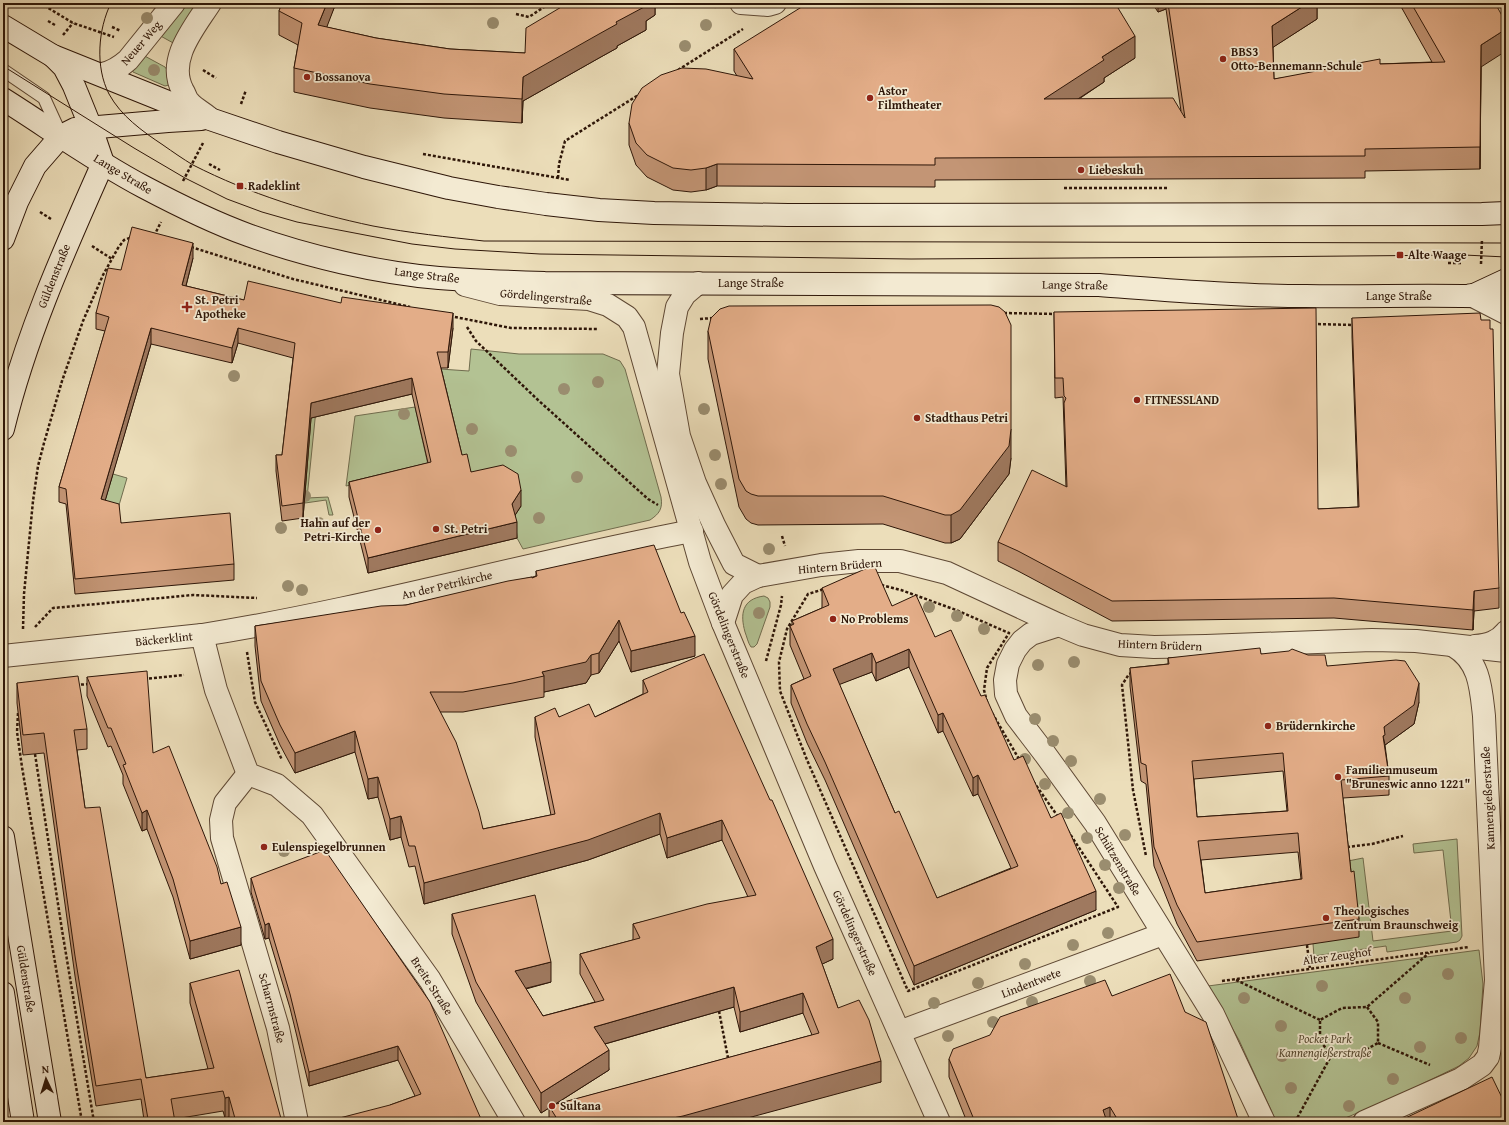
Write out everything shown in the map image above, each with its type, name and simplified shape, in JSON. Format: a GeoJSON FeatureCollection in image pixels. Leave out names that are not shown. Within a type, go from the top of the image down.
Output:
{"type":"FeatureCollection","features":[{"type":"Feature","properties":{"kind":"street","name":"Neuer Weg"},"geometry":{"type":"LineString","coordinates":[[102,74],[112,72],[128,60],[174,3]]}},
{"type":"Feature","properties":{"kind":"street"},"geometry":{"type":"LineString","coordinates":[[210,3],[186,41],[179,58],[177,71],[180,87],[188,101],[213,120]]}},
{"type":"Feature","properties":{"kind":"street"},"geometry":{"type":"LineString","coordinates":[[741,3],[768,5],[775,3]]}},
{"type":"Feature","properties":{"kind":"street"},"geometry":{"type":"LineString","coordinates":[[3,26],[54,56],[102,74],[213,120],[278,142],[364,167],[449,188],[498,197],[599,210],[654,213],[788,215],[1506,213]]}},
{"type":"Feature","properties":{"kind":"street"},"geometry":{"type":"LineString","coordinates":[[54,56],[64,67],[74,86],[92,128],[103,163]]}},
{"type":"Feature","properties":{"kind":"street","name":"Lange Straße"},"geometry":{"type":"LineString","coordinates":[[3,99],[142,186],[212,221],[278,245],[340,262],[398,273],[438,278],[530,283],[1099,285],[1305,296],[1476,293],[1506,297]]}},
{"type":"Feature","properties":{"kind":"street"},"geometry":{"type":"LineString","coordinates":[[3,239],[17,202],[35,166],[61,136],[75,130],[92,128],[168,121],[213,120]]}},
{"type":"Feature","properties":{"kind":"street","name":"Güldenstraße"},"geometry":{"type":"LineString","coordinates":[[3,429],[12,394],[39,312],[64,250],[103,163]]}},
{"type":"Feature","properties":{"kind":"street"},"geometry":{"type":"LineString","coordinates":[[1482,214],[1506,222]]}},
{"type":"Feature","properties":{"kind":"street","name":"Gördelingerstraße"},"geometry":{"type":"LineString","coordinates":[[438,278],[500,294],[588,299],[608,305],[627,317],[634,327],[700,562],[723,623],[825,866],[939,1122]]}},
{"type":"Feature","properties":{"kind":"street","name":"Lange Straße"},"geometry":{"type":"LineString","coordinates":[[1476,293],[1506,280]]}},
{"type":"Feature","properties":{"kind":"street"},"geometry":{"type":"LineString","coordinates":[[698,283],[685,294],[677,307],[674,320],[668,374],[679,436],[695,483],[734,564],[769,575]]}},
{"type":"Feature","properties":{"kind":"street","name":"Lange Straße"},"geometry":{"type":"LineString","coordinates":[[1476,293],[1506,313]]}},
{"type":"Feature","properties":{"kind":"street","name":"An der Petrikirche"},"geometry":{"type":"LineString","coordinates":[[202,635],[258,626],[692,531]]}},
{"type":"Feature","properties":{"kind":"street","name":"Hintern Brüdern"},"geometry":{"type":"LineString","coordinates":[[723,623],[732,595],[743,583],[769,575],[821,565],[859,561],[900,561],[947,573],[1083,635],[1120,645],[1154,647],[1206,646],[1372,640],[1416,641],[1506,651]]}},
{"type":"Feature","properties":{"kind":"street","name":"Schützenstraße"},"geometry":{"type":"LineString","coordinates":[[1059,625],[1031,634],[1022,641],[1015,650],[1008,664],[1005,680],[1006,694],[1016,716],[1095,823],[1213,1014],[1264,1122]]}},
{"type":"Feature","properties":{"kind":"street"},"geometry":{"type":"LineString","coordinates":[[1454,646],[1478,646],[1491,643],[1501,638],[1506,632]]}},
{"type":"Feature","properties":{"kind":"street","name":"Bäckerklint"},"geometry":{"type":"LineString","coordinates":[[12,655],[202,635],[216,690],[248,774]]}},
{"type":"Feature","properties":{"kind":"street","name":"Kannengießerstraße"},"geometry":{"type":"LineString","coordinates":[[1364,1122],[1461,1079],[1482,1065],[1488,1057],[1490,1048],[1496,980],[1484,716],[1479,681],[1475,668],[1468,656],[1454,646]]}},
{"type":"Feature","properties":{"kind":"street","name":"Breite Straße"},"geometry":{"type":"LineString","coordinates":[[248,774],[277,785],[312,815],[430,980],[514,1122]]}},
{"type":"Feature","properties":{"kind":"street","name":"Scharrnstraße"},"geometry":{"type":"LineString","coordinates":[[248,774],[225,803],[221,820],[222,838],[278,1028],[297,1122]]}},
{"type":"Feature","properties":{"kind":"street","name":"Güldenstraße"},"geometry":{"type":"LineString","coordinates":[[3,837],[50,1122]]}},
{"type":"Feature","properties":{"kind":"street","name":"Lindentwete"},"geometry":{"type":"LineString","coordinates":[[899,1032],[1163,934]]}},
{"type":"Feature","properties":{"kind":"street","name":"Güldenstraße"},"geometry":{"type":"LineString","coordinates":[[3,993],[8,1056],[23,1122]]}},
{"type":"Feature","properties":{"kind":"lane"},"geometry":{"type":"LineString","coordinates":[[3,70],[44,98],[61,136]]}},
{"type":"Feature","properties":{"kind":"path"},"geometry":{"type":"LineString","coordinates":[[40,3],[73,23],[94,30]]}},
{"type":"Feature","properties":{"kind":"path"},"geometry":{"type":"LineString","coordinates":[[516,14],[529,17],[550,3]]}},
{"type":"Feature","properties":{"kind":"path"},"geometry":{"type":"LineString","coordinates":[[48,21],[55,25]]}},
{"type":"Feature","properties":{"kind":"path"},"geometry":{"type":"LineString","coordinates":[[677,71],[749,25]]}},
{"type":"Feature","properties":{"kind":"path"},"geometry":{"type":"LineString","coordinates":[[241,105],[246,90]]}},
{"type":"Feature","properties":{"kind":"path"},"geometry":{"type":"LineString","coordinates":[[558,178],[559,164],[565,141],[644,92]]}},
{"type":"Feature","properties":{"kind":"path"},"geometry":{"type":"LineString","coordinates":[[154,236],[213,120],[226,100],[248,107]]}},
{"type":"Feature","properties":{"kind":"path"},"geometry":{"type":"LineString","coordinates":[[420,153],[572,180]]}},
{"type":"Feature","properties":{"kind":"path"},"geometry":{"type":"LineString","coordinates":[[209,164],[220,170]]}},
{"type":"Feature","properties":{"kind":"path"},"geometry":{"type":"LineString","coordinates":[[1476,293],[1482,214]]}},
{"type":"Feature","properties":{"kind":"path"},"geometry":{"type":"LineString","coordinates":[[12,655],[24,594],[33,501],[40,460],[62,381],[80,329],[103,275],[124,240],[133,236]]}},
{"type":"Feature","properties":{"kind":"path"},"geometry":{"type":"LineString","coordinates":[[147,236],[161,238]]}},
{"type":"Feature","properties":{"kind":"path"},"geometry":{"type":"LineString","coordinates":[[1448,263],[1463,263]]}},
{"type":"Feature","properties":{"kind":"path"},"geometry":{"type":"LineString","coordinates":[[1002,313],[1062,314]]}},
{"type":"Feature","properties":{"kind":"path"},"geometry":{"type":"LineString","coordinates":[[674,320],[718,318]]}},
{"type":"Feature","properties":{"kind":"path"},"geometry":{"type":"LineString","coordinates":[[1307,324],[1362,326]]}},
{"type":"Feature","properties":{"kind":"path"},"geometry":{"type":"LineString","coordinates":[[467,327],[476,341],[538,400],[648,499],[664,508]]}},
{"type":"Feature","properties":{"kind":"path"},"geometry":{"type":"LineString","coordinates":[[766,663],[781,605],[782,589],[769,575]]}},
{"type":"Feature","properties":{"kind":"path"},"geometry":{"type":"LineString","coordinates":[[856,579],[901,590],[956,610],[1009,633],[987,668],[984,690],[988,706],[1026,771],[1118,907],[908,991],[810,767],[780,691],[779,662],[787,629],[808,594],[856,579]]}},
{"type":"Feature","properties":{"kind":"path"},"geometry":{"type":"LineString","coordinates":[[35,627],[54,608],[193,595],[257,598]]}},
{"type":"Feature","properties":{"kind":"path"},"geometry":{"type":"LineString","coordinates":[[1136,673],[1129,674],[1122,685],[1133,790],[1147,861]]}},
{"type":"Feature","properties":{"kind":"path"},"geometry":{"type":"LineString","coordinates":[[142,679],[184,675]]}},
{"type":"Feature","properties":{"kind":"path"},"geometry":{"type":"LineString","coordinates":[[70,685],[94,683]]}},
{"type":"Feature","properties":{"kind":"path"},"geometry":{"type":"LineString","coordinates":[[18,713],[17,732],[22,767],[82,1122]]}},
{"type":"Feature","properties":{"kind":"path"},"geometry":{"type":"LineString","coordinates":[[35,754],[66,958],[94,1122]]}},
{"type":"Feature","properties":{"kind":"path"},"geometry":{"type":"LineString","coordinates":[[1346,847],[1372,844],[1403,836]]}},
{"type":"Feature","properties":{"kind":"path"},"geometry":{"type":"LineString","coordinates":[[1307,945],[1310,969]]}},
{"type":"Feature","properties":{"kind":"path","name":"Alter Zeughof"},"geometry":{"type":"LineString","coordinates":[[1220,982],[1469,947]]}},
{"type":"Feature","properties":{"kind":"path"},"geometry":{"type":"LineString","coordinates":[[1320,1020],[1342,1008],[1367,1007],[1429,953]]}},
{"type":"Feature","properties":{"kind":"path"},"geometry":{"type":"LineString","coordinates":[[1236,980],[1320,1020]]}},
{"type":"Feature","properties":{"kind":"path"},"geometry":{"type":"LineString","coordinates":[[1331,1056],[1356,1055],[1378,1043],[1378,1022],[1367,1007]]}},
{"type":"Feature","properties":{"kind":"path"},"geometry":{"type":"LineString","coordinates":[[719,1011],[728,1058]]}},
{"type":"Feature","properties":{"kind":"path"},"geometry":{"type":"LineString","coordinates":[[1320,1020],[1320,1040],[1331,1056]]}},
{"type":"Feature","properties":{"kind":"path"},"geometry":{"type":"LineString","coordinates":[[1295,1122],[1331,1056]]}},
{"type":"Feature","properties":{"kind":"green space"},"geometry":{"type":"Polygon","coordinates":[[[183,3],[201,3],[175,44],[157,34],[183,3]]]}},
{"type":"Feature","properties":{"kind":"green space"},"geometry":{"type":"Polygon","coordinates":[[[141,54],[165,67],[169,76],[169,85],[165,86],[133,72],[131,68],[141,54]]]}},
{"type":"Feature","properties":{"kind":"green space"},"geometry":{"type":"Polygon","coordinates":[[[471,349],[519,354],[603,354],[620,361],[625,369],[661,497],[661,508],[656,516],[650,520],[523,549],[517,538],[461,471],[440,369],[469,371],[471,349]]]}},
{"type":"Feature","properties":{"kind":"green space"},"geometry":{"type":"Polygon","coordinates":[[[313,399],[317,400],[307,498],[328,497],[333,515],[329,515],[326,500],[305,503],[301,475],[313,399]]]}},
{"type":"Feature","properties":{"kind":"green space"},"geometry":{"type":"Polygon","coordinates":[[[415,407],[431,478],[412,471],[346,486],[355,416],[415,407]]]}},
{"type":"Feature","properties":{"kind":"green space"},"geometry":{"type":"Polygon","coordinates":[[[113,474],[127,478],[115,519],[101,514],[113,474]]]}},
{"type":"Feature","properties":{"kind":"green space"},"geometry":{"type":"Polygon","coordinates":[[[764,596],[768,598],[770,607],[757,644],[754,647],[751,647],[743,625],[744,608],[751,600],[764,596]]]}},
{"type":"Feature","properties":{"kind":"green space"},"geometry":{"type":"Polygon","coordinates":[[[1457,839],[1462,936],[1460,940],[1457,942],[1387,952],[1386,946],[1314,956],[1313,944],[1348,861],[1363,858],[1373,941],[1452,931],[1443,850],[1414,853],[1413,844],[1457,839]]]}},
{"type":"Feature","properties":{"kind":"green space","name":"Pocket Park Kannengießerstraße"},"geometry":{"type":"Polygon","coordinates":[[[1479,950],[1483,984],[1480,1032],[1477,1046],[1469,1058],[1459,1066],[1395,1097],[1336,1122],[1278,1122],[1275,1119],[1239,1040],[1208,986],[1479,950]]]}},
{"type":"Feature","properties":{"kind":"building"},"geometry":{"type":"Polygon","coordinates":[[[282,3],[327,3],[318,25],[376,38],[450,49],[525,53],[526,28],[568,3],[644,3],[646,6],[523,77],[522,99],[444,94],[370,84],[294,68],[302,23],[279,11],[282,3]]]}},
{"type":"Feature","properties":{"kind":"building"},"geometry":{"type":"Polygon","coordinates":[[[808,3],[1115,3],[1135,36],[1102,57],[1104,60],[1044,99],[1173,98],[1185,118],[1168,3],[1308,3],[1272,26],[1274,79],[1380,59],[1380,64],[1445,62],[1411,3],[1495,3],[1505,21],[1506,20],[1506,29],[1481,45],[1480,147],[1365,149],[1365,156],[935,158],[935,165],[717,164],[706,168],[691,170],[673,168],[647,155],[636,143],[629,123],[632,104],[642,88],[661,75],[682,68],[706,69],[753,79],[734,49],[808,3]]]}},
{"type":"Feature","properties":{"kind":"building"},"geometry":{"type":"Polygon","coordinates":[[[132,227],[193,243],[182,285],[244,300],[248,281],[341,303],[342,297],[453,313],[448,352],[437,352],[462,455],[467,454],[471,472],[503,465],[518,474],[521,490],[512,504],[517,522],[368,558],[349,482],[431,462],[412,378],[311,403],[303,503],[282,506],[276,455],[282,455],[295,343],[238,328],[232,348],[151,328],[101,499],[119,504],[121,523],[230,513],[234,564],[75,579],[66,489],[59,487],[109,317],[96,313],[108,268],[121,270],[132,227]]]}},
{"type":"Feature","properties":{"kind":"building","name":"Stadthaus Petri"},"geometry":{"type":"Polygon","coordinates":[[[991,305],[999,307],[1005,312],[1011,325],[1011,429],[1009,446],[960,510],[951,515],[945,515],[883,496],[758,496],[746,491],[739,479],[708,331],[711,318],[720,309],[729,306],[991,305]]]}},
{"type":"Feature","properties":{"kind":"building"},"geometry":{"type":"Polygon","coordinates":[[[1316,308],[1318,509],[1359,507],[1352,318],[1480,313],[1481,320],[1490,320],[1490,329],[1493,329],[1499,588],[1474,591],[1473,610],[1334,598],[1112,601],[998,542],[1032,470],[1067,487],[1064,403],[1066,398],[1064,396],[1063,378],[1055,378],[1054,312],[1316,308]]]}},
{"type":"Feature","properties":{"kind":"building"},"geometry":{"type":"Polygon","coordinates":[[[654,545],[681,613],[684,612],[695,636],[631,651],[619,620],[599,653],[591,655],[586,662],[542,672],[544,676],[513,683],[463,692],[430,692],[456,742],[479,812],[483,829],[555,814],[535,717],[555,708],[559,717],[589,704],[595,717],[648,692],[643,680],[704,654],[770,800],[772,800],[833,939],[816,947],[838,1008],[859,1000],[869,1020],[881,1061],[683,1116],[653,1122],[559,1122],[549,1106],[819,1033],[803,993],[740,1012],[734,987],[594,1027],[609,1050],[541,1093],[476,982],[452,914],[535,895],[551,962],[515,971],[543,1016],[604,1000],[580,954],[640,938],[633,924],[707,904],[756,895],[722,820],[667,838],[660,813],[588,840],[424,883],[415,846],[409,846],[401,816],[390,819],[378,777],[368,779],[355,731],[295,753],[280,725],[261,681],[255,626],[381,606],[406,605],[508,581],[532,578],[537,576],[536,571],[654,545]]]}},
{"type":"Feature","properties":{"kind":"building"},"geometry":{"type":"Polygon","coordinates":[[[874,565],[892,606],[916,595],[935,637],[951,630],[981,696],[985,695],[1014,760],[1023,756],[1051,818],[1061,813],[1096,891],[914,966],[791,685],[811,676],[790,626],[794,624],[792,621],[829,605],[822,588],[874,565]],[[909,649],[876,663],[872,653],[833,669],[895,813],[899,811],[937,898],[1018,866],[978,775],[973,778],[943,713],[938,715],[909,649]]]}},
{"type":"Feature","properties":{"kind":"building"},"geometry":{"type":"Polygon","coordinates":[[[1260,648],[1261,654],[1289,651],[1292,649],[1308,655],[1325,655],[1327,666],[1396,660],[1405,661],[1419,683],[1414,705],[1384,727],[1385,735],[1383,736],[1389,776],[1341,780],[1351,872],[1354,871],[1359,919],[1197,942],[1177,905],[1154,847],[1146,765],[1141,763],[1130,668],[1169,664],[1168,658],[1260,648]],[[1283,753],[1192,761],[1197,817],[1288,811],[1283,753]],[[1298,833],[1198,841],[1205,893],[1302,879],[1298,833]]]}},
{"type":"Feature","properties":{"kind":"building"},"geometry":{"type":"Polygon","coordinates":[[[147,671],[153,753],[169,746],[217,867],[221,884],[227,882],[241,927],[190,941],[173,879],[147,810],[142,813],[123,765],[126,764],[111,728],[108,728],[87,677],[147,671]]]}},
{"type":"Feature","properties":{"kind":"building"},"geometry":{"type":"Polygon","coordinates":[[[78,676],[87,729],[74,730],[85,808],[100,807],[146,1078],[214,1068],[190,983],[239,970],[282,1122],[236,1122],[229,1097],[225,1098],[223,1091],[171,1099],[175,1122],[132,1122],[148,1119],[141,1079],[96,1086],[75,956],[44,733],[23,735],[17,683],[78,676]]]}},
{"type":"Feature","properties":{"kind":"building"},"geometry":{"type":"Polygon","coordinates":[[[325,850],[430,1002],[481,1119],[473,1122],[324,1122],[390,1105],[421,1094],[398,1046],[309,1072],[290,994],[269,923],[265,925],[251,878],[325,850]]]}},
{"type":"Feature","properties":{"kind":"building"},"geometry":{"type":"Polygon","coordinates":[[[1170,974],[1185,1012],[1206,1022],[1239,1122],[1119,1122],[1110,1107],[1103,1110],[1107,1122],[975,1122],[949,1059],[953,1049],[990,1035],[1000,1017],[1105,980],[1112,996],[1170,974]]]}},
{"type":"Feature","properties":{"kind":"building"},"geometry":{"type":"Polygon","coordinates":[[[1492,1077],[1506,1106],[1506,1122],[1397,1122],[1492,1077]]]}},
{"type":"Feature","properties":{"kind":"tram line"},"geometry":{"type":"LineString","coordinates":[[111,3],[103,24],[101,36],[100,60],[102,72],[109,94],[114,102],[140,129],[193,165],[236,185],[304,209],[373,226],[428,235],[484,241],[1506,243]]}},
{"type":"Feature","properties":{"kind":"tram line"},"geometry":{"type":"LineString","coordinates":[[3,66],[134,148],[185,178],[227,199],[262,212],[297,222],[412,244],[455,249],[540,254],[911,259],[1464,255],[1506,257]]}},
{"type":"Feature","properties":{"kind":"place","name":"BBS3 Otto-Bennemann-Schule"},"geometry":{"type":"Point","coordinates":[1223,59]}},
{"type":"Feature","properties":{"kind":"place","name":"Bossanova"},"geometry":{"type":"Point","coordinates":[307,77]}},
{"type":"Feature","properties":{"kind":"place","name":"Astor Filmtheater"},"geometry":{"type":"Point","coordinates":[870,98]}},
{"type":"Feature","properties":{"kind":"place","name":"Liebeskuh"},"geometry":{"type":"Point","coordinates":[1081,170]}},
{"type":"Feature","properties":{"kind":"place","name":"Radeklint"},"geometry":{"type":"Point","coordinates":[240,186]}},
{"type":"Feature","properties":{"kind":"place","name":"Alte Waage"},"geometry":{"type":"Point","coordinates":[1400,255]}},
{"type":"Feature","properties":{"kind":"place","name":"St. Petri Apotheke"},"geometry":{"type":"Point","coordinates":[187,307]}},
{"type":"Feature","properties":{"kind":"place","name":"FITNESSLAND"},"geometry":{"type":"Point","coordinates":[1137,400]}},
{"type":"Feature","properties":{"kind":"place","name":"Stadthaus Petri"},"geometry":{"type":"Point","coordinates":[917,418]}},
{"type":"Feature","properties":{"kind":"place","name":"St. Petri"},"geometry":{"type":"Point","coordinates":[436,529]}},
{"type":"Feature","properties":{"kind":"place","name":"Hahn auf der Petri-Kirche"},"geometry":{"type":"Point","coordinates":[378,530]}},
{"type":"Feature","properties":{"kind":"place","name":"No Problems"},"geometry":{"type":"Point","coordinates":[833,619]}},
{"type":"Feature","properties":{"kind":"place","name":"Brüdernkirche"},"geometry":{"type":"Point","coordinates":[1268,726]}},
{"type":"Feature","properties":{"kind":"place","name":"Familienmuseum \"Bruneswic anno 1221\""},"geometry":{"type":"Point","coordinates":[1338,777]}},
{"type":"Feature","properties":{"kind":"place","name":"Eulenspiegelbrunnen"},"geometry":{"type":"Point","coordinates":[264,847]}},
{"type":"Feature","properties":{"kind":"place","name":"Theologisches Zentrum Braunschweig"},"geometry":{"type":"Point","coordinates":[1326,918]}},
{"type":"Feature","properties":{"kind":"place","name":"Sultana"},"geometry":{"type":"Point","coordinates":[552,1106]}}]}
